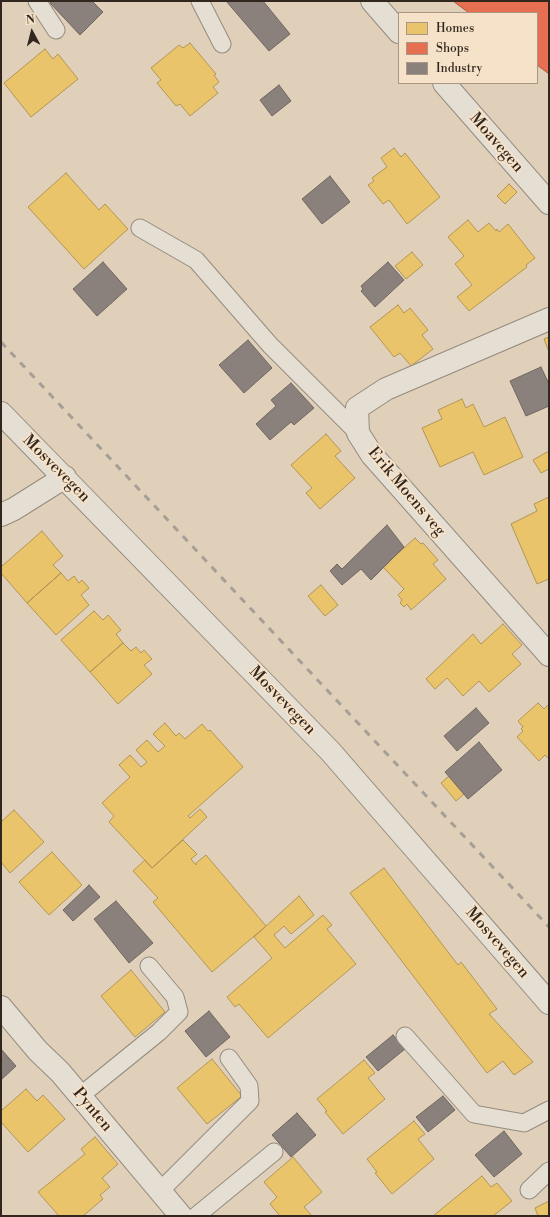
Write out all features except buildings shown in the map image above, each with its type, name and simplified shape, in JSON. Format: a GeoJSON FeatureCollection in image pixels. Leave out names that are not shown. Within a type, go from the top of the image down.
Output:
{"type":"FeatureCollection","features":[{"type":"Feature","properties":{"kind":"street"},"geometry":{"type":"LineString","coordinates":[[372,1],[398,31]]}},
{"type":"Feature","properties":{"kind":"street","name":"Moavegen"},"geometry":{"type":"LineString","coordinates":[[445,84],[549,203]]}},
{"type":"Feature","properties":{"kind":"street","name":"Erik Moens veg"},"geometry":{"type":"LineString","coordinates":[[549,319],[386,389],[357,408],[358,433],[372,455],[549,655]]}},
{"type":"Feature","properties":{"kind":"street","name":"Mosvevegen"},"geometry":{"type":"LineString","coordinates":[[1,413],[65,477],[330,751],[549,1003]]}},
{"type":"Feature","properties":{"kind":"street"},"geometry":{"type":"LineString","coordinates":[[1,515],[14,509],[65,477]]}},
{"type":"Feature","properties":{"kind":"street","name":"Pynten"},"geometry":{"type":"LineString","coordinates":[[1,1007],[38,1051],[60,1072],[181,1216]]}},
{"type":"Feature","properties":{"kind":"lane"},"geometry":{"type":"LineString","coordinates":[[37,1],[56,30]]}},
{"type":"Feature","properties":{"kind":"lane"},"geometry":{"type":"LineString","coordinates":[[200,1],[222,44]]}},
{"type":"Feature","properties":{"kind":"lane"},"geometry":{"type":"LineString","coordinates":[[140,228],[196,260],[270,345],[358,433]]}},
{"type":"Feature","properties":{"kind":"lane"},"geometry":{"type":"LineString","coordinates":[[80,1096],[159,1032],[179,1012],[175,997],[149,966]]}},
{"type":"Feature","properties":{"kind":"lane"},"geometry":{"type":"LineString","coordinates":[[405,1036],[474,1114],[524,1122],[549,1110]]}},
{"type":"Feature","properties":{"kind":"lane"},"geometry":{"type":"LineString","coordinates":[[160,1191],[250,1101],[249,1086],[229,1058]]}},
{"type":"Feature","properties":{"kind":"lane"},"geometry":{"type":"LineString","coordinates":[[196,1216],[274,1152]]}},
{"type":"Feature","properties":{"kind":"lane"},"geometry":{"type":"LineString","coordinates":[[530,1190],[549,1171]]}},
{"type":"Feature","properties":{"kind":"railway"},"geometry":{"type":"LineString","coordinates":[[1,342],[549,927]]}}]}
